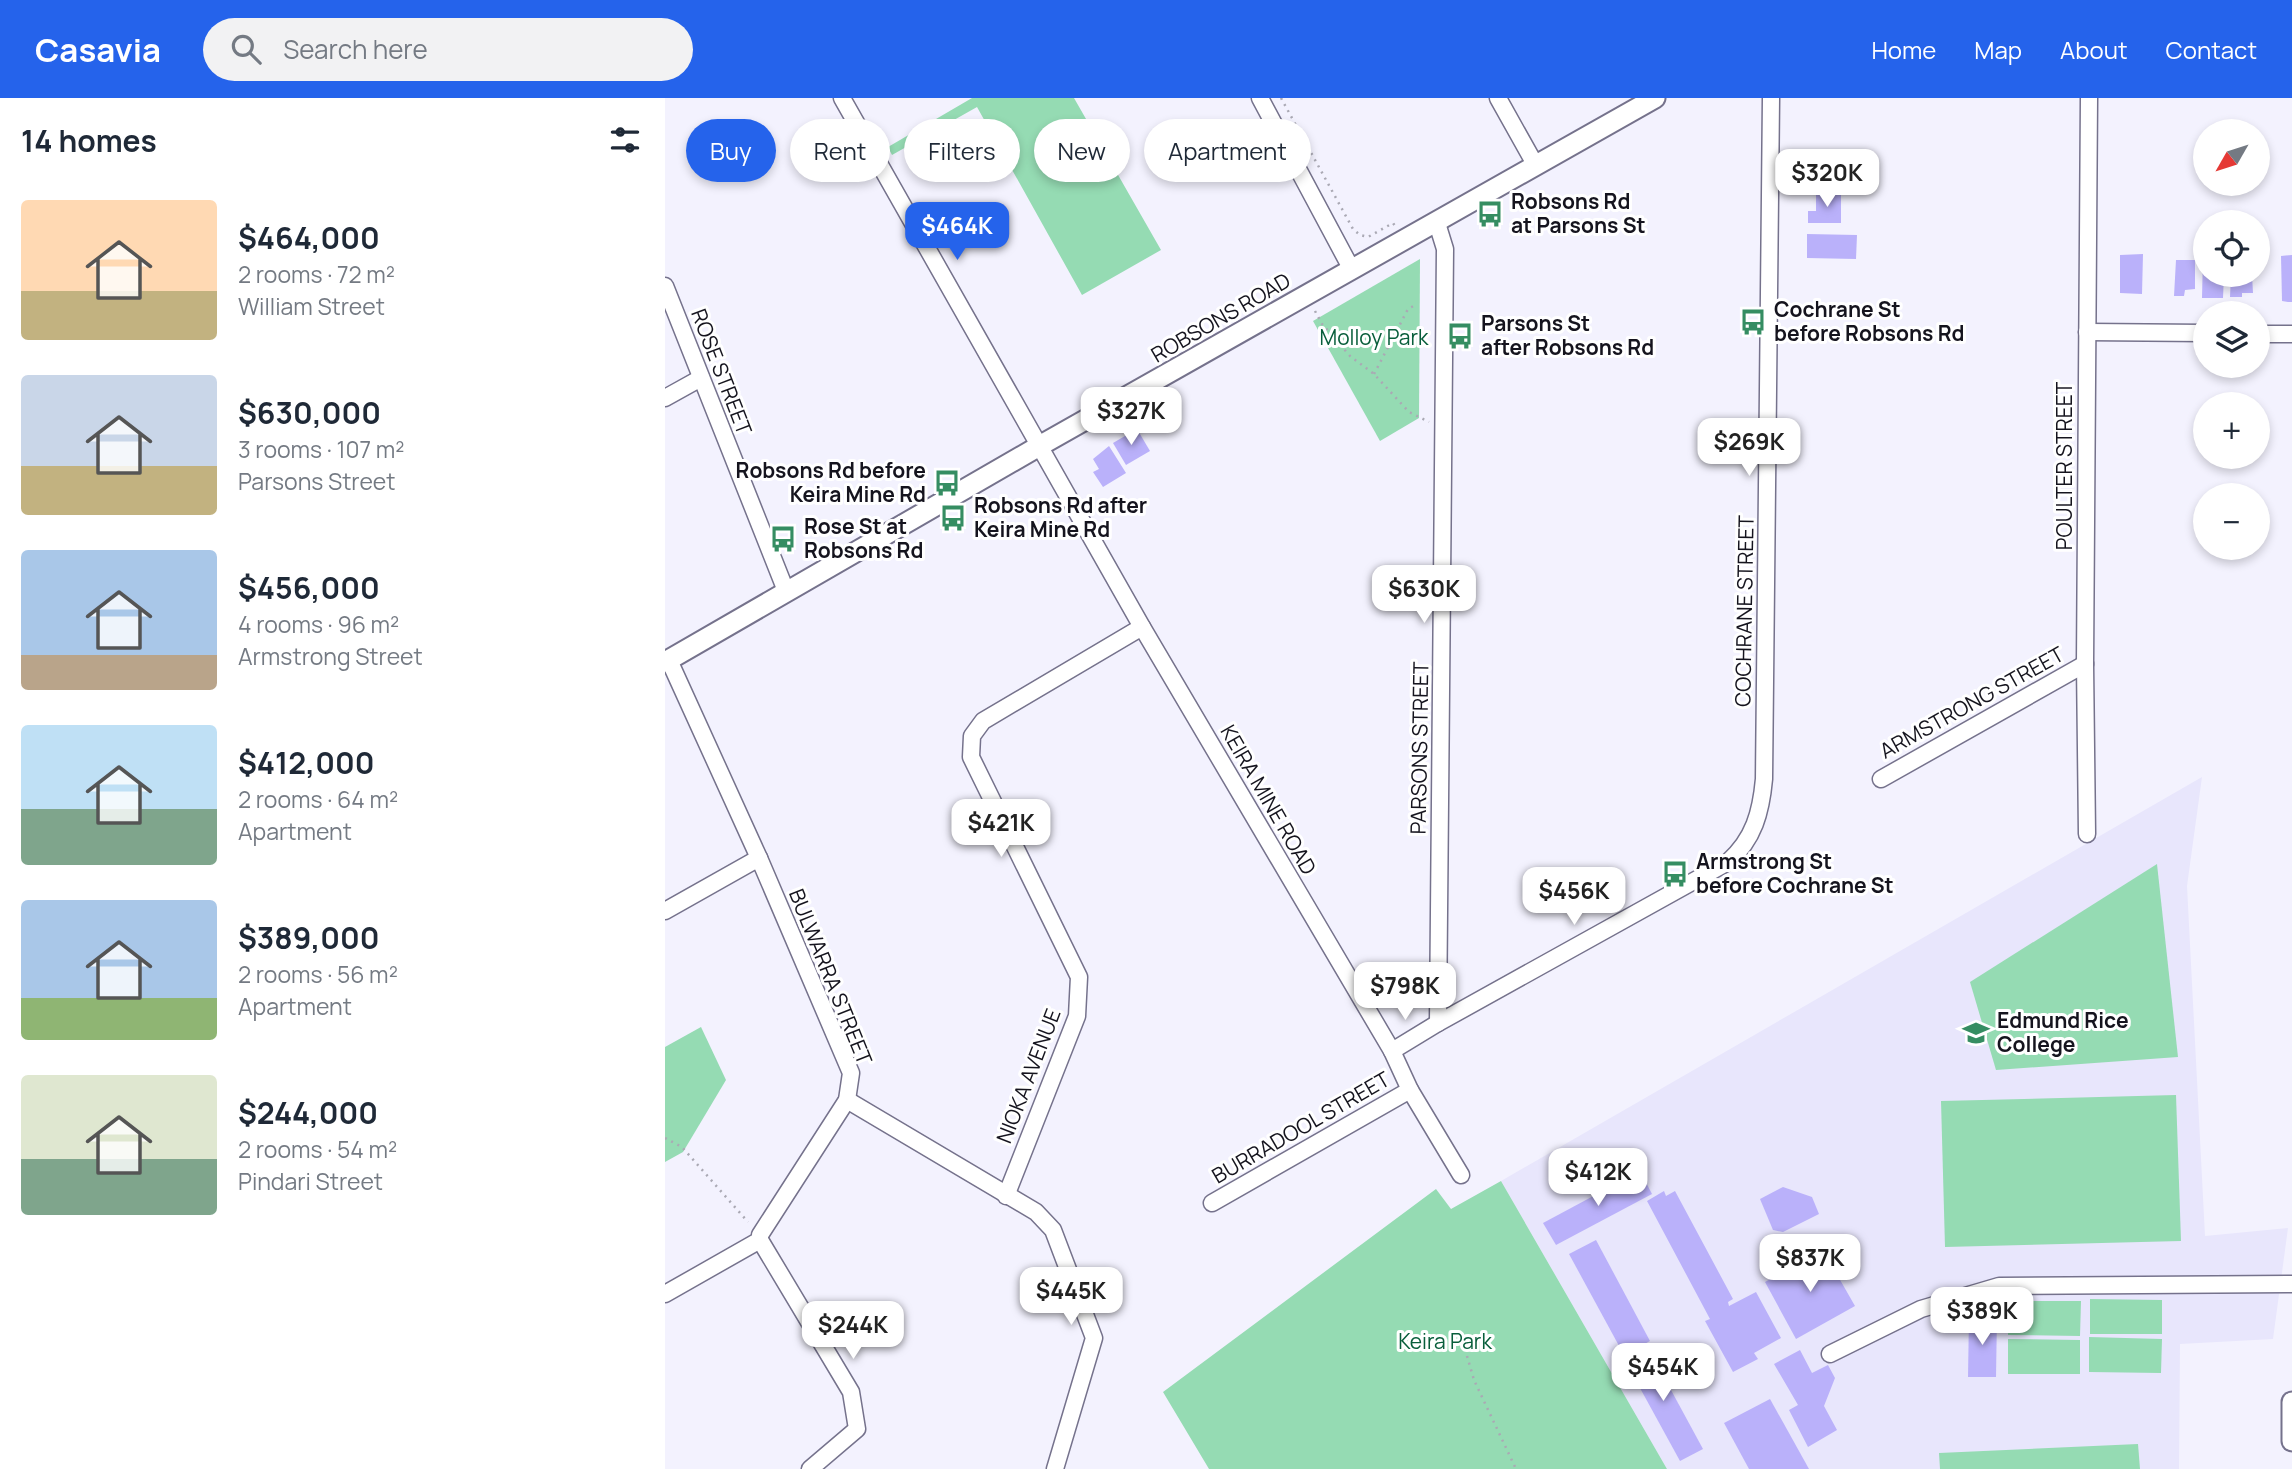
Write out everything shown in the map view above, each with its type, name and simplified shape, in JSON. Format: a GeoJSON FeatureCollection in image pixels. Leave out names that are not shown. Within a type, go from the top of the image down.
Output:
{"type":"FeatureCollection","features":[{"type":"Feature","properties":{"kind":"main road","name":"ROBSONS ROAD"},"geometry":{"type":"LineString","coordinates":[[667,661],[1041,445],[1655,98]]}},
{"type":"Feature","properties":{"kind":"main road"},"geometry":{"type":"LineString","coordinates":[[2292,1402],[2292,1441]]}},
{"type":"Feature","properties":{"kind":"street","name":"KEIRA MINE ROAD"},"geometry":{"type":"LineString","coordinates":[[842,98],[1041,445],[1142,628],[1461,1175]]}},
{"type":"Feature","properties":{"kind":"street"},"geometry":{"type":"LineString","coordinates":[[1260,98],[1352,270]]}},
{"type":"Feature","properties":{"kind":"street"},"geometry":{"type":"LineString","coordinates":[[1498,98],[1536,166]]}},
{"type":"Feature","properties":{"kind":"street","name":"COCHRANE STREET"},"geometry":{"type":"LineString","coordinates":[[1438,1023],[1728,862],[1753,831],[1764,779],[1771,98]]}},
{"type":"Feature","properties":{"kind":"street","name":"POULTER STREET"},"geometry":{"type":"LineString","coordinates":[[2087,834],[2085,664],[2088,98]]}},
{"type":"Feature","properties":{"kind":"street","name":"PARSONS STREET"},"geometry":{"type":"LineString","coordinates":[[1437,223],[1445,249],[1438,1023]]}},
{"type":"Feature","properties":{"kind":"street","name":"ROSE STREET"},"geometry":{"type":"LineString","coordinates":[[665,286],[786,591]]}},
{"type":"Feature","properties":{"kind":"street"},"geometry":{"type":"LineString","coordinates":[[2087,332],[2193,333]]}},
{"type":"Feature","properties":{"kind":"street"},"geometry":{"type":"LineString","coordinates":[[2270,334],[2292,334]]}},
{"type":"Feature","properties":{"kind":"street"},"geometry":{"type":"LineString","coordinates":[[665,398],[701,378]]}},
{"type":"Feature","properties":{"kind":"street","name":"NIOKA AVENUE"},"geometry":{"type":"LineString","coordinates":[[1006,1196],[1077,1016],[1079,977],[971,757],[972,736],[982,721],[1142,628]]}},
{"type":"Feature","properties":{"kind":"street","name":"BULWARRA STREET"},"geometry":{"type":"LineString","coordinates":[[667,661],[759,858],[851,1073],[847,1100]]}},
{"type":"Feature","properties":{"kind":"street","name":"ARMSTRONG STREET"},"geometry":{"type":"LineString","coordinates":[[1881,779],[2085,664]]}},
{"type":"Feature","properties":{"kind":"street"},"geometry":{"type":"LineString","coordinates":[[665,911],[759,858]]}},
{"type":"Feature","properties":{"kind":"street"},"geometry":{"type":"LineString","coordinates":[[1391,1051],[1438,1023]]}},
{"type":"Feature","properties":{"kind":"street","name":"BURRADOOL STREET"},"geometry":{"type":"LineString","coordinates":[[1212,1203],[1410,1090]]}},
{"type":"Feature","properties":{"kind":"street"},"geometry":{"type":"LineString","coordinates":[[665,1294],[760,1238],[847,1100],[1036,1212],[1053,1230],[1094,1338],[1055,1469]]}},
{"type":"Feature","properties":{"kind":"street"},"geometry":{"type":"LineString","coordinates":[[760,1238],[851,1392],[857,1429],[810,1469]]}},
{"type":"Feature","properties":{"kind":"street"},"geometry":{"type":"LineString","coordinates":[[1830,1354],[1921,1309],[1999,1286],[2292,1284]]}},
{"type":"Feature","properties":{"kind":"path"},"geometry":{"type":"LineString","coordinates":[[1281,98],[1353,229],[1368,237],[1393,223]]}},
{"type":"Feature","properties":{"kind":"path"},"geometry":{"type":"LineString","coordinates":[[1374,374],[1408,309],[1417,304]]}},
{"type":"Feature","properties":{"kind":"path"},"geometry":{"type":"LineString","coordinates":[[1315,311],[1322,324],[1350,356],[1374,374],[1409,412],[1444,430]]}},
{"type":"Feature","properties":{"kind":"path"},"geometry":{"type":"LineString","coordinates":[[665,1138],[682,1147],[760,1238]]}},
{"type":"Feature","properties":{"kind":"path"},"geometry":{"type":"LineString","coordinates":[[1467,1356],[1474,1380],[1515,1469]]}},
{"type":"Feature","properties":{"kind":"shaded area","name":"Edmund Rice College"},"geometry":{"type":"Polygon","coordinates":[[[2202,777],[2187,886],[2205,1236],[2288,1228],[2273,1339],[2180,1344],[2179,1469],[1667,1469],[1501,1181],[2202,777]]]}},
{"type":"Feature","properties":{"kind":"green space"},"geometry":{"type":"Polygon","coordinates":[[[972,98],[1074,98],[1086,119],[1034,119],[1034,182],[1122,182],[1161,250],[1082,295],[1019,182],[1020,119],[984,119],[977,107],[956,119],[936,119],[972,98]]]}},
{"type":"Feature","properties":{"kind":"green space"},"geometry":{"type":"Polygon","coordinates":[[[904,138],[904,148],[892,155],[890,146],[904,138]]]}},
{"type":"Feature","properties":{"kind":"green space","name":"Molloy Park"},"geometry":{"type":"Polygon","coordinates":[[[1420,259],[1419,418],[1380,441],[1313,321],[1420,259]]]}},
{"type":"Feature","properties":{"kind":"green space"},"geometry":{"type":"Polygon","coordinates":[[[2157,864],[2178,1057],[1996,1070],[1970,982],[2157,864]]]}},
{"type":"Feature","properties":{"kind":"green space"},"geometry":{"type":"Polygon","coordinates":[[[701,1027],[726,1080],[683,1152],[665,1162],[665,1047],[701,1027]]]}},
{"type":"Feature","properties":{"kind":"green space"},"geometry":{"type":"Polygon","coordinates":[[[2176,1095],[2181,1241],[1945,1247],[1941,1101],[2176,1095]]]}},
{"type":"Feature","properties":{"kind":"green space","name":"Keira Park"},"geometry":{"type":"Polygon","coordinates":[[[1501,1181],[1667,1469],[1209,1469],[1163,1392],[1436,1189],[1451,1209],[1501,1181]]]}},
{"type":"Feature","properties":{"kind":"green space"},"geometry":{"type":"Polygon","coordinates":[[[2090,1299],[2162,1300],[2162,1334],[2090,1334],[2090,1299]]]}},
{"type":"Feature","properties":{"kind":"green space"},"geometry":{"type":"Polygon","coordinates":[[[2009,1301],[2081,1301],[2080,1336],[2008,1335],[2009,1301]]]}},
{"type":"Feature","properties":{"kind":"green space"},"geometry":{"type":"Polygon","coordinates":[[[2089,1337],[2162,1339],[2161,1373],[2089,1372],[2089,1337]]]}},
{"type":"Feature","properties":{"kind":"green space"},"geometry":{"type":"Polygon","coordinates":[[[2008,1339],[2080,1340],[2080,1374],[2008,1374],[2008,1339]]]}},
{"type":"Feature","properties":{"kind":"green space"},"geometry":{"type":"Polygon","coordinates":[[[2138,1444],[2140,1469],[1940,1469],[1939,1453],[2138,1444]]]}},
{"type":"Feature","properties":{"kind":"building"},"geometry":{"type":"Polygon","coordinates":[[[1816,192],[1841,192],[1841,223],[1808,223],[1808,211],[1816,211],[1816,192]]]}},
{"type":"Feature","properties":{"kind":"building"},"geometry":{"type":"Polygon","coordinates":[[[1807,234],[1857,235],[1856,259],[1807,258],[1807,234]]]}},
{"type":"Feature","properties":{"kind":"building"},"geometry":{"type":"Polygon","coordinates":[[[2143,254],[2142,294],[2120,293],[2120,255],[2143,254]]]}},
{"type":"Feature","properties":{"kind":"building"},"geometry":{"type":"Polygon","coordinates":[[[2292,255],[2292,302],[2288,302],[2282,301],[2281,256],[2292,255]]]}},
{"type":"Feature","properties":{"kind":"building"},"geometry":{"type":"Polygon","coordinates":[[[2176,260],[2193,260],[2195,289],[2185,290],[2184,296],[2174,296],[2176,260]]]}},
{"type":"Feature","properties":{"kind":"building"},"geometry":{"type":"Polygon","coordinates":[[[2202,287],[2223,287],[2223,298],[2202,298],[2202,287]]]}},
{"type":"Feature","properties":{"kind":"building"},"geometry":{"type":"Polygon","coordinates":[[[2230,287],[2253,287],[2253,293],[2230,297],[2230,287]]]}},
{"type":"Feature","properties":{"kind":"building"},"geometry":{"type":"Polygon","coordinates":[[[1137,429],[1150,451],[1126,465],[1113,443],[1137,429]]]}},
{"type":"Feature","properties":{"kind":"building"},"geometry":{"type":"Polygon","coordinates":[[[1109,446],[1126,473],[1103,487],[1093,472],[1099,469],[1093,459],[1109,446]]]}},
{"type":"Feature","properties":{"kind":"building"},"geometry":{"type":"Polygon","coordinates":[[[1640,1171],[1652,1194],[1556,1245],[1543,1223],[1640,1171]]]}},
{"type":"Feature","properties":{"kind":"building"},"geometry":{"type":"Polygon","coordinates":[[[1783,1187],[1812,1197],[1819,1214],[1783,1232],[1773,1230],[1760,1199],[1783,1187]]]}},
{"type":"Feature","properties":{"kind":"building"},"geometry":{"type":"Polygon","coordinates":[[[1664,1191],[1666,1196],[1675,1191],[1733,1299],[1728,1302],[1729,1306],[1756,1292],[1781,1338],[1754,1353],[1758,1359],[1733,1372],[1705,1321],[1710,1319],[1647,1201],[1664,1191]]]}},
{"type":"Feature","properties":{"kind":"building"},"geometry":{"type":"Polygon","coordinates":[[[1596,1240],[1650,1341],[1624,1355],[1569,1254],[1596,1240]]]}},
{"type":"Feature","properties":{"kind":"building"},"geometry":{"type":"Polygon","coordinates":[[[1823,1250],[1855,1306],[1796,1339],[1765,1282],[1823,1250]]]}},
{"type":"Feature","properties":{"kind":"building"},"geometry":{"type":"Polygon","coordinates":[[[1969,1316],[1997,1316],[1996,1377],[1968,1377],[1969,1316]]]}},
{"type":"Feature","properties":{"kind":"building"},"geometry":{"type":"Polygon","coordinates":[[[1646,1344],[1703,1449],[1680,1461],[1623,1357],[1646,1344]]]}},
{"type":"Feature","properties":{"kind":"building"},"geometry":{"type":"Polygon","coordinates":[[[1800,1350],[1812,1373],[1828,1365],[1835,1378],[1824,1406],[1837,1430],[1808,1447],[1789,1410],[1798,1405],[1774,1364],[1800,1350]]]}},
{"type":"Feature","properties":{"kind":"building"},"geometry":{"type":"Polygon","coordinates":[[[1770,1399],[1809,1469],[1749,1469],[1724,1423],[1770,1399]]]}},
{"type":"Feature","properties":{"kind":"place","name":"Robsons Rd at Parsons St"},"geometry":{"type":"Point","coordinates":[1490,214]}},
{"type":"Feature","properties":{"kind":"place","name":"Cochrane St before Robsons Rd"},"geometry":{"type":"Point","coordinates":[1753,322]}},
{"type":"Feature","properties":{"kind":"place","name":"Parsons St after Robsons Rd"},"geometry":{"type":"Point","coordinates":[1460,336]}},
{"type":"Feature","properties":{"kind":"place","name":"Robsons Rd before Keira Mine Rd"},"geometry":{"type":"Point","coordinates":[947,483]}},
{"type":"Feature","properties":{"kind":"place","name":"Robsons Rd after Keira Mine Rd"},"geometry":{"type":"Point","coordinates":[953,518]}},
{"type":"Feature","properties":{"kind":"place","name":"Rose St at Robsons Rd"},"geometry":{"type":"Point","coordinates":[783,539]}},
{"type":"Feature","properties":{"kind":"place","name":"Armstrong St before Cochrane St"},"geometry":{"type":"Point","coordinates":[1675,874]}},
{"type":"Feature","properties":{"kind":"place","name":"Edmund Rice College"},"geometry":{"type":"Point","coordinates":[1976,1033]}}]}
